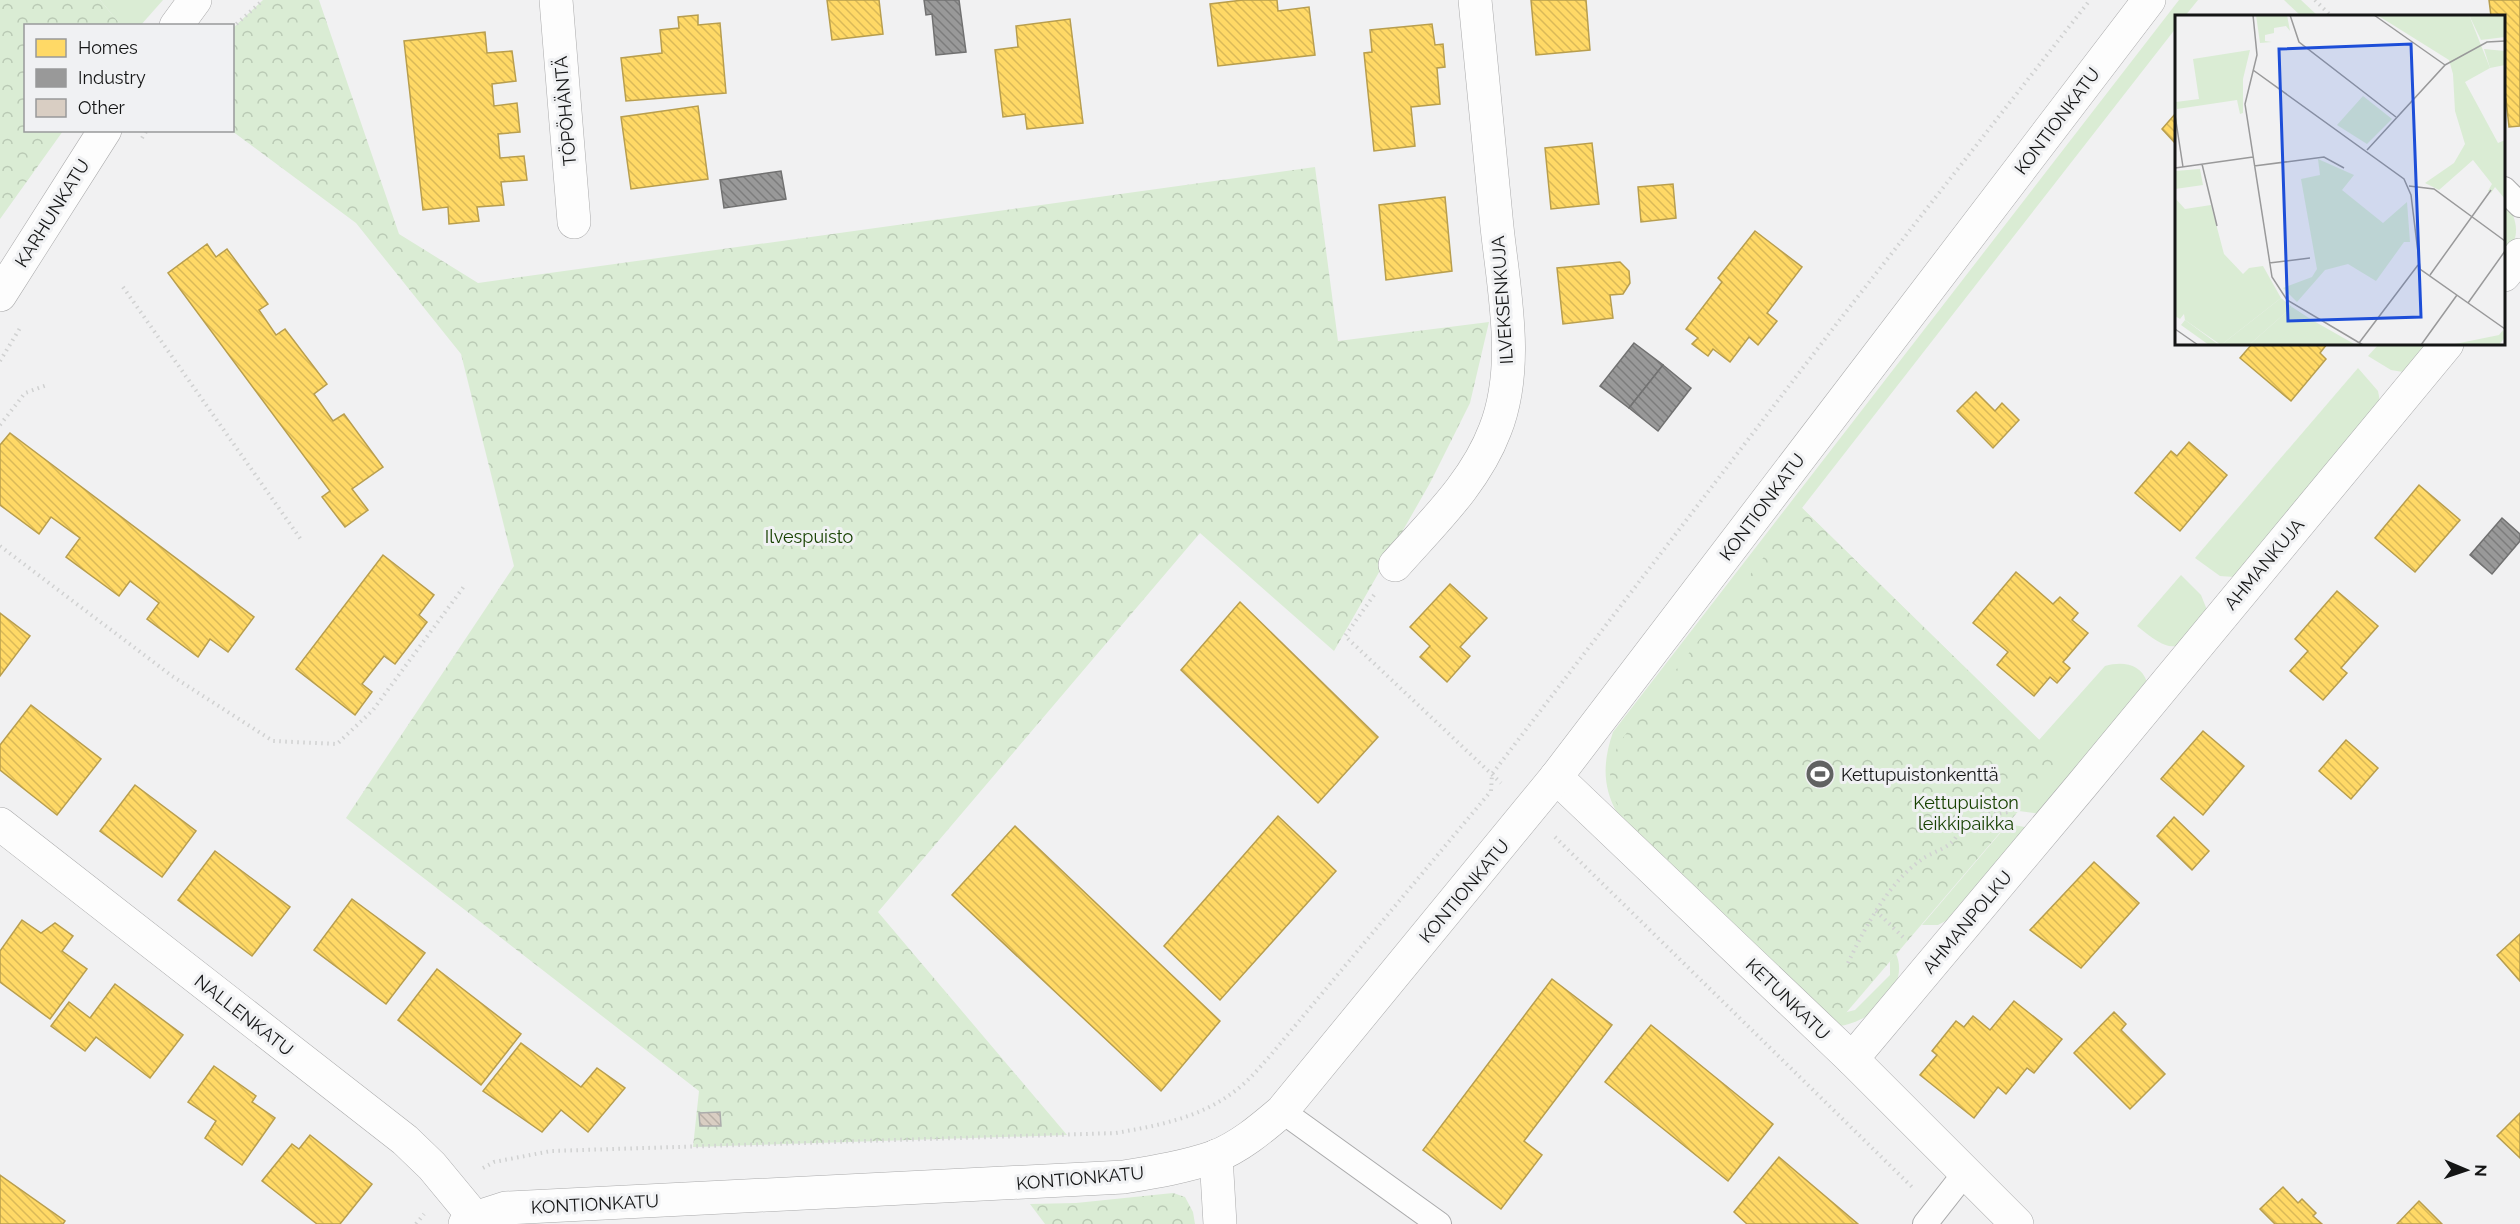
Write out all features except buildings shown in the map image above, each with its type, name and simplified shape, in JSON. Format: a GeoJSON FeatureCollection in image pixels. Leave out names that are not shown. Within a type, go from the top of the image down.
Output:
{"type":"FeatureCollection","features":[{"type":"Feature","properties":{"kind":"street"},"geometry":{"type":"LineString","coordinates":[[177,24],[195,0]]}},
{"type":"Feature","properties":{"kind":"street","name":"TÖPÖHÄNTÄ"},"geometry":{"type":"LineString","coordinates":[[556,0],[574,222]]}},
{"type":"Feature","properties":{"kind":"street","name":"ILVEKSENKUJA"},"geometry":{"type":"LineString","coordinates":[[1395,565],[1463,488],[1476,469],[1496,428],[1506,384],[1506,318],[1475,0]]}},
{"type":"Feature","properties":{"kind":"street","name":"KONTIONKATU"},"geometry":{"type":"LineString","coordinates":[[470,1221],[506,1208],[1124,1177],[1173,1168],[1216,1156],[1253,1136],[1282,1111],[1529,812],[2149,0]]}},
{"type":"Feature","properties":{"kind":"street","name":"KARHUNKATU"},"geometry":{"type":"LineString","coordinates":[[0,295],[104,132]]}},
{"type":"Feature","properties":{"kind":"street"},"geometry":{"type":"LineString","coordinates":[[2505,274],[2520,255]]}},
{"type":"Feature","properties":{"kind":"street","name":"AHMANKUJA"},"geometry":{"type":"LineString","coordinates":[[2082,785],[2446,345]]}},
{"type":"Feature","properties":{"kind":"street","name":"KETUNKATU"},"geometry":{"type":"LineString","coordinates":[[1556,777],[1852,1059],[2017,1224]]}},
{"type":"Feature","properties":{"kind":"street","name":"AHMANPOLKU"},"geometry":{"type":"LineString","coordinates":[[1852,1059],[2082,785]]}},
{"type":"Feature","properties":{"kind":"street","name":"NALLENKATU"},"geometry":{"type":"LineString","coordinates":[[0,824],[405,1140],[432,1166],[470,1221]]}},
{"type":"Feature","properties":{"kind":"street"},"geometry":{"type":"LineString","coordinates":[[1216,1156],[1220,1224]]}},
{"type":"Feature","properties":{"kind":"lane"},"geometry":{"type":"LineString","coordinates":[[2505,190],[2520,205]]}},
{"type":"Feature","properties":{"kind":"lane"},"geometry":{"type":"LineString","coordinates":[[1282,1111],[1439,1224]]}},
{"type":"Feature","properties":{"kind":"lane"},"geometry":{"type":"LineString","coordinates":[[1930,1217],[1965,1173]]}},
{"type":"Feature","properties":{"kind":"path"},"geometry":{"type":"LineString","coordinates":[[234,26],[263,0]]}},
{"type":"Feature","properties":{"kind":"path"},"geometry":{"type":"LineString","coordinates":[[416,1224],[448,1186],[494,1162],[551,1151],[1116,1133],[1163,1125],[1203,1111],[1240,1087],[1269,1057],[1491,791],[1492,774],[1831,331],[2090,0]]}},
{"type":"Feature","properties":{"kind":"path"},"geometry":{"type":"LineString","coordinates":[[2314,0],[2330,15]]}},
{"type":"Feature","properties":{"kind":"path"},"geometry":{"type":"LineString","coordinates":[[123,287],[302,541]]}},
{"type":"Feature","properties":{"kind":"path"},"geometry":{"type":"LineString","coordinates":[[0,424],[24,393],[47,385]]}},
{"type":"Feature","properties":{"kind":"path"},"geometry":{"type":"LineString","coordinates":[[0,546],[172,676],[273,741],[337,744],[373,710],[465,585]]}},
{"type":"Feature","properties":{"kind":"path"},"geometry":{"type":"LineString","coordinates":[[1395,565],[1345,636],[1492,774],[1930,1217]]}},
{"type":"Feature","properties":{"kind":"path"},"geometry":{"type":"LineString","coordinates":[[1848,963],[1876,911],[1899,882],[1920,860],[1936,852],[1956,837],[1962,809],[1971,805],[1978,806],[1987,814],[1994,816],[2010,812],[2022,818],[2039,820],[2047,827]]}},
{"type":"Feature","properties":{"kind":"green space"},"geometry":{"type":"Polygon","coordinates":[[[0,0],[100,0],[120,24],[24,24],[24,132],[62,132],[0,219],[0,0]]]}},
{"type":"Feature","properties":{"kind":"green space"},"geometry":{"type":"Polygon","coordinates":[[[100,0],[163,0],[142,24],[120,24],[100,0]]]}},
{"type":"Feature","properties":{"kind":"green space","name":"Ilvespuisto"},"geometry":{"type":"Polygon","coordinates":[[[263,0],[319,0],[399,234],[478,283],[1315,167],[1338,341],[1489,322],[1470,403],[1430,483],[1334,651],[1200,533],[878,912],[1067,1135],[693,1147],[699,1091],[346,818],[514,566],[461,354],[356,223],[233,132],[234,27],[263,0]]]}},
{"type":"Feature","properties":{"kind":"green space","name":"Kettupuiston leikkipaikka"},"geometry":{"type":"Polygon","coordinates":[[[2179,0],[2198,0],[2186,15],[2175,15],[2175,29],[1802,508],[2039,740],[2105,666],[2130,665],[2144,676],[2147,682],[2042,814],[2019,811],[1778,970],[1617,813],[1609,793],[1606,773],[1607,753],[1613,732],[2179,0]]]}},
{"type":"Feature","properties":{"kind":"green space"},"geometry":{"type":"Polygon","coordinates":[[[2284,0],[2301,0],[2317,15],[2300,15],[2284,0]]]}},
{"type":"Feature","properties":{"kind":"green space"},"geometry":{"type":"Polygon","coordinates":[[[2505,200],[2515,223],[2513,244],[2505,260],[2505,200]]]}},
{"type":"Feature","properties":{"kind":"green space"},"geometry":{"type":"Polygon","coordinates":[[[2378,345],[2436,345],[2403,372],[2391,370],[2368,356],[2378,345]]]}},
{"type":"Feature","properties":{"kind":"green space"},"geometry":{"type":"Polygon","coordinates":[[[2358,368],[2378,391],[2380,402],[2234,577],[2220,576],[2195,558],[2358,368]]]}},
{"type":"Feature","properties":{"kind":"green space","name":"Kettupuiston leikkipaikka"},"geometry":{"type":"Polygon","coordinates":[[[1802,508],[2061,761],[1834,1027],[1627,820],[1615,801],[1610,781],[1612,760],[1622,739],[1802,508]]]}},
{"type":"Feature","properties":{"kind":"green space"},"geometry":{"type":"Polygon","coordinates":[[[2181,575],[2201,595],[2207,610],[2184,641],[2170,646],[2151,637],[2137,626],[2181,575]]]}},
{"type":"Feature","properties":{"kind":"green space"},"geometry":{"type":"Polygon","coordinates":[[[2008,824],[2036,829],[1953,917],[1938,925],[1922,925],[2008,824]]]}},
{"type":"Feature","properties":{"kind":"green space"},"geometry":{"type":"Polygon","coordinates":[[[1896,954],[1899,967],[1897,979],[1884,1002],[1861,1019],[1837,1026],[1819,1005],[1843,1013],[1855,1010],[1890,975],[1890,961],[1896,954]]]}},
{"type":"Feature","properties":{"kind":"green space"},"geometry":{"type":"Polygon","coordinates":[[[1173,1193],[1185,1197],[1193,1212],[1195,1224],[1045,1224],[1030,1204],[1076,1203],[1173,1193]]]}},
{"type":"Feature","properties":{"kind":"place","name":"Kettupuistonkenttä"},"geometry":{"type":"Point","coordinates":[1820,774]}}]}
